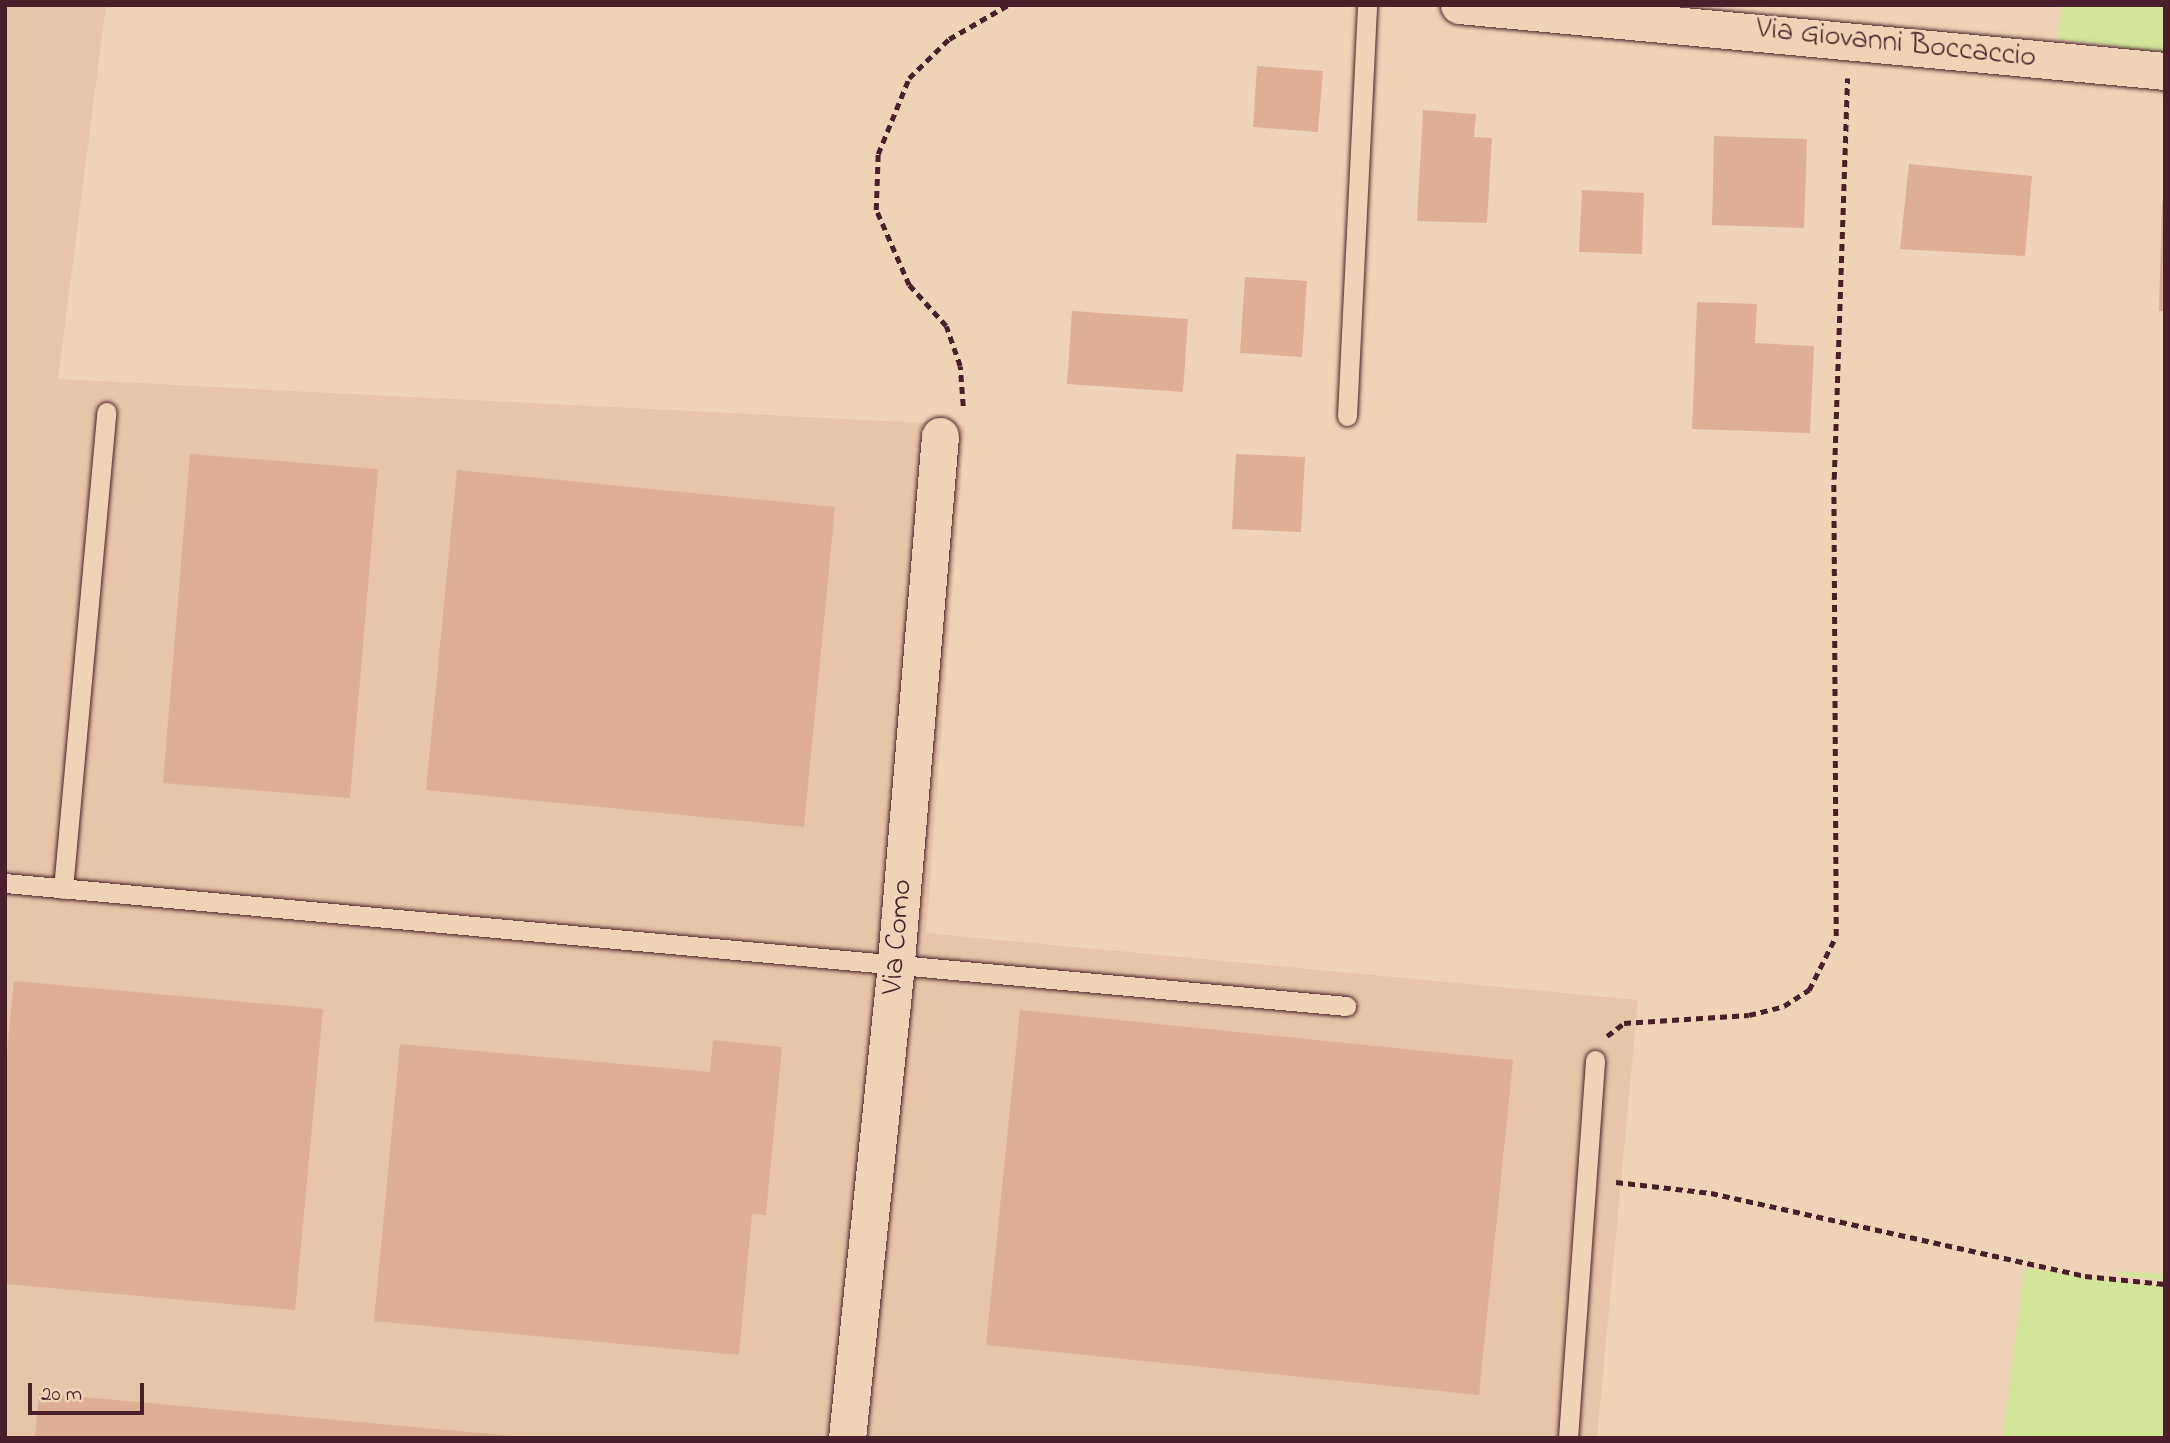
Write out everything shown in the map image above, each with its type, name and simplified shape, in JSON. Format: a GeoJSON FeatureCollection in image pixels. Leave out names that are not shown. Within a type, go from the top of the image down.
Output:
{"type":"FeatureCollection","features":[{"type":"Feature","properties":{"kind":"street","name":"Via Giovanni Boccaccio"},"geometry":{"type":"LineString","coordinates":[[1459,5],[1834,27],[2165,71]]}},
{"type":"Feature","properties":{"kind":"street","name":"Via Como"},"geometry":{"type":"LineString","coordinates":[[847,1438],[896,961],[939,447]]}},
{"type":"Feature","properties":{"kind":"lane"},"geometry":{"type":"LineString","coordinates":[[1346,416],[1367,5]]}},
{"type":"Feature","properties":{"kind":"lane"},"geometry":{"type":"LineString","coordinates":[[63,889],[106,412]]}},
{"type":"Feature","properties":{"kind":"lane"},"geometry":{"type":"LineString","coordinates":[[5,883],[896,961],[1346,1006]]}},
{"type":"Feature","properties":{"kind":"lane"},"geometry":{"type":"LineString","coordinates":[[1568,1438],[1595,1060]]}},
{"type":"Feature","properties":{"kind":"path"},"geometry":{"type":"LineString","coordinates":[[939,447],[959,431],[960,366],[946,326],[909,285],[887,240],[876,210],[878,154],[909,78],[949,39],[1007,5]]}},
{"type":"Feature","properties":{"kind":"path"},"geometry":{"type":"LineString","coordinates":[[1595,1060],[1608,1033],[1624,1023],[1749,1015],[1783,1006],[1809,990],[1836,936],[1834,27]]}},
{"type":"Feature","properties":{"kind":"path"},"geometry":{"type":"LineString","coordinates":[[1589,1170],[1614,1182],[1711,1193],[2085,1276],[2165,1284]]}},
{"type":"Feature","properties":{"kind":"shaded area"},"geometry":{"type":"Polygon","coordinates":[[[5,5],[106,5],[58,379],[965,425],[926,933],[1638,1000],[1597,1438],[5,1438],[5,5]]]}},
{"type":"Feature","properties":{"kind":"green space"},"geometry":{"type":"Polygon","coordinates":[[[2063,5],[2165,5],[2165,53],[2058,39],[2063,5]]]}},
{"type":"Feature","properties":{"kind":"green space"},"geometry":{"type":"Polygon","coordinates":[[[2025,1268],[2165,1287],[2165,1438],[2003,1438],[2025,1268]]]}},
{"type":"Feature","properties":{"kind":"green space"},"geometry":{"type":"Polygon","coordinates":[[[2119,1271],[2165,1274],[2165,1280],[2119,1276],[2119,1271]]]}},
{"type":"Feature","properties":{"kind":"building"},"geometry":{"type":"Polygon","coordinates":[[[1257,66],[1323,71],[1318,132],[1253,127],[1257,66]]]}},
{"type":"Feature","properties":{"kind":"building"},"geometry":{"type":"Polygon","coordinates":[[[1423,110],[1476,114],[1474,137],[1492,138],[1487,223],[1417,221],[1423,110]]]}},
{"type":"Feature","properties":{"kind":"building"},"geometry":{"type":"Polygon","coordinates":[[[1714,136],[1807,139],[1804,228],[1712,225],[1714,136]]]}},
{"type":"Feature","properties":{"kind":"building"},"geometry":{"type":"Polygon","coordinates":[[[1909,164],[2032,176],[2025,256],[1900,249],[1909,164]]]}},
{"type":"Feature","properties":{"kind":"building"},"geometry":{"type":"Polygon","coordinates":[[[1582,190],[1644,193],[1642,254],[1579,252],[1582,190]]]}},
{"type":"Feature","properties":{"kind":"building"},"geometry":{"type":"Polygon","coordinates":[[[2162,201],[2165,201],[2165,311],[2159,311],[2162,201]]]}},
{"type":"Feature","properties":{"kind":"building"},"geometry":{"type":"Polygon","coordinates":[[[1245,277],[1307,281],[1302,357],[1240,353],[1245,277]]]}},
{"type":"Feature","properties":{"kind":"building"},"geometry":{"type":"Polygon","coordinates":[[[1697,302],[1757,304],[1755,343],[1814,346],[1810,433],[1692,429],[1697,302]]]}},
{"type":"Feature","properties":{"kind":"building"},"geometry":{"type":"Polygon","coordinates":[[[1072,311],[1188,319],[1183,392],[1067,384],[1072,311]]]}},
{"type":"Feature","properties":{"kind":"building"},"geometry":{"type":"Polygon","coordinates":[[[190,454],[378,469],[350,798],[163,783],[190,454]]]}},
{"type":"Feature","properties":{"kind":"building"},"geometry":{"type":"Polygon","coordinates":[[[1236,454],[1305,457],[1301,532],[1232,529],[1236,454]]]}},
{"type":"Feature","properties":{"kind":"building"},"geometry":{"type":"Polygon","coordinates":[[[457,470],[835,507],[804,827],[426,790],[457,470]]]}},
{"type":"Feature","properties":{"kind":"building"},"geometry":{"type":"Polygon","coordinates":[[[14,981],[323,1009],[295,1310],[5,1284],[5,1072],[14,981]]]}},
{"type":"Feature","properties":{"kind":"building"},"geometry":{"type":"Polygon","coordinates":[[[1020,1010],[1513,1060],[1479,1395],[986,1345],[1020,1010]]]}},
{"type":"Feature","properties":{"kind":"building"},"geometry":{"type":"Polygon","coordinates":[[[713,1040],[782,1047],[766,1215],[752,1214],[739,1355],[374,1321],[400,1044],[710,1072],[713,1040]]]}},
{"type":"Feature","properties":{"kind":"building"},"geometry":{"type":"Polygon","coordinates":[[[39,1393],[512,1436],[512,1438],[35,1438],[39,1393]]]}}]}
